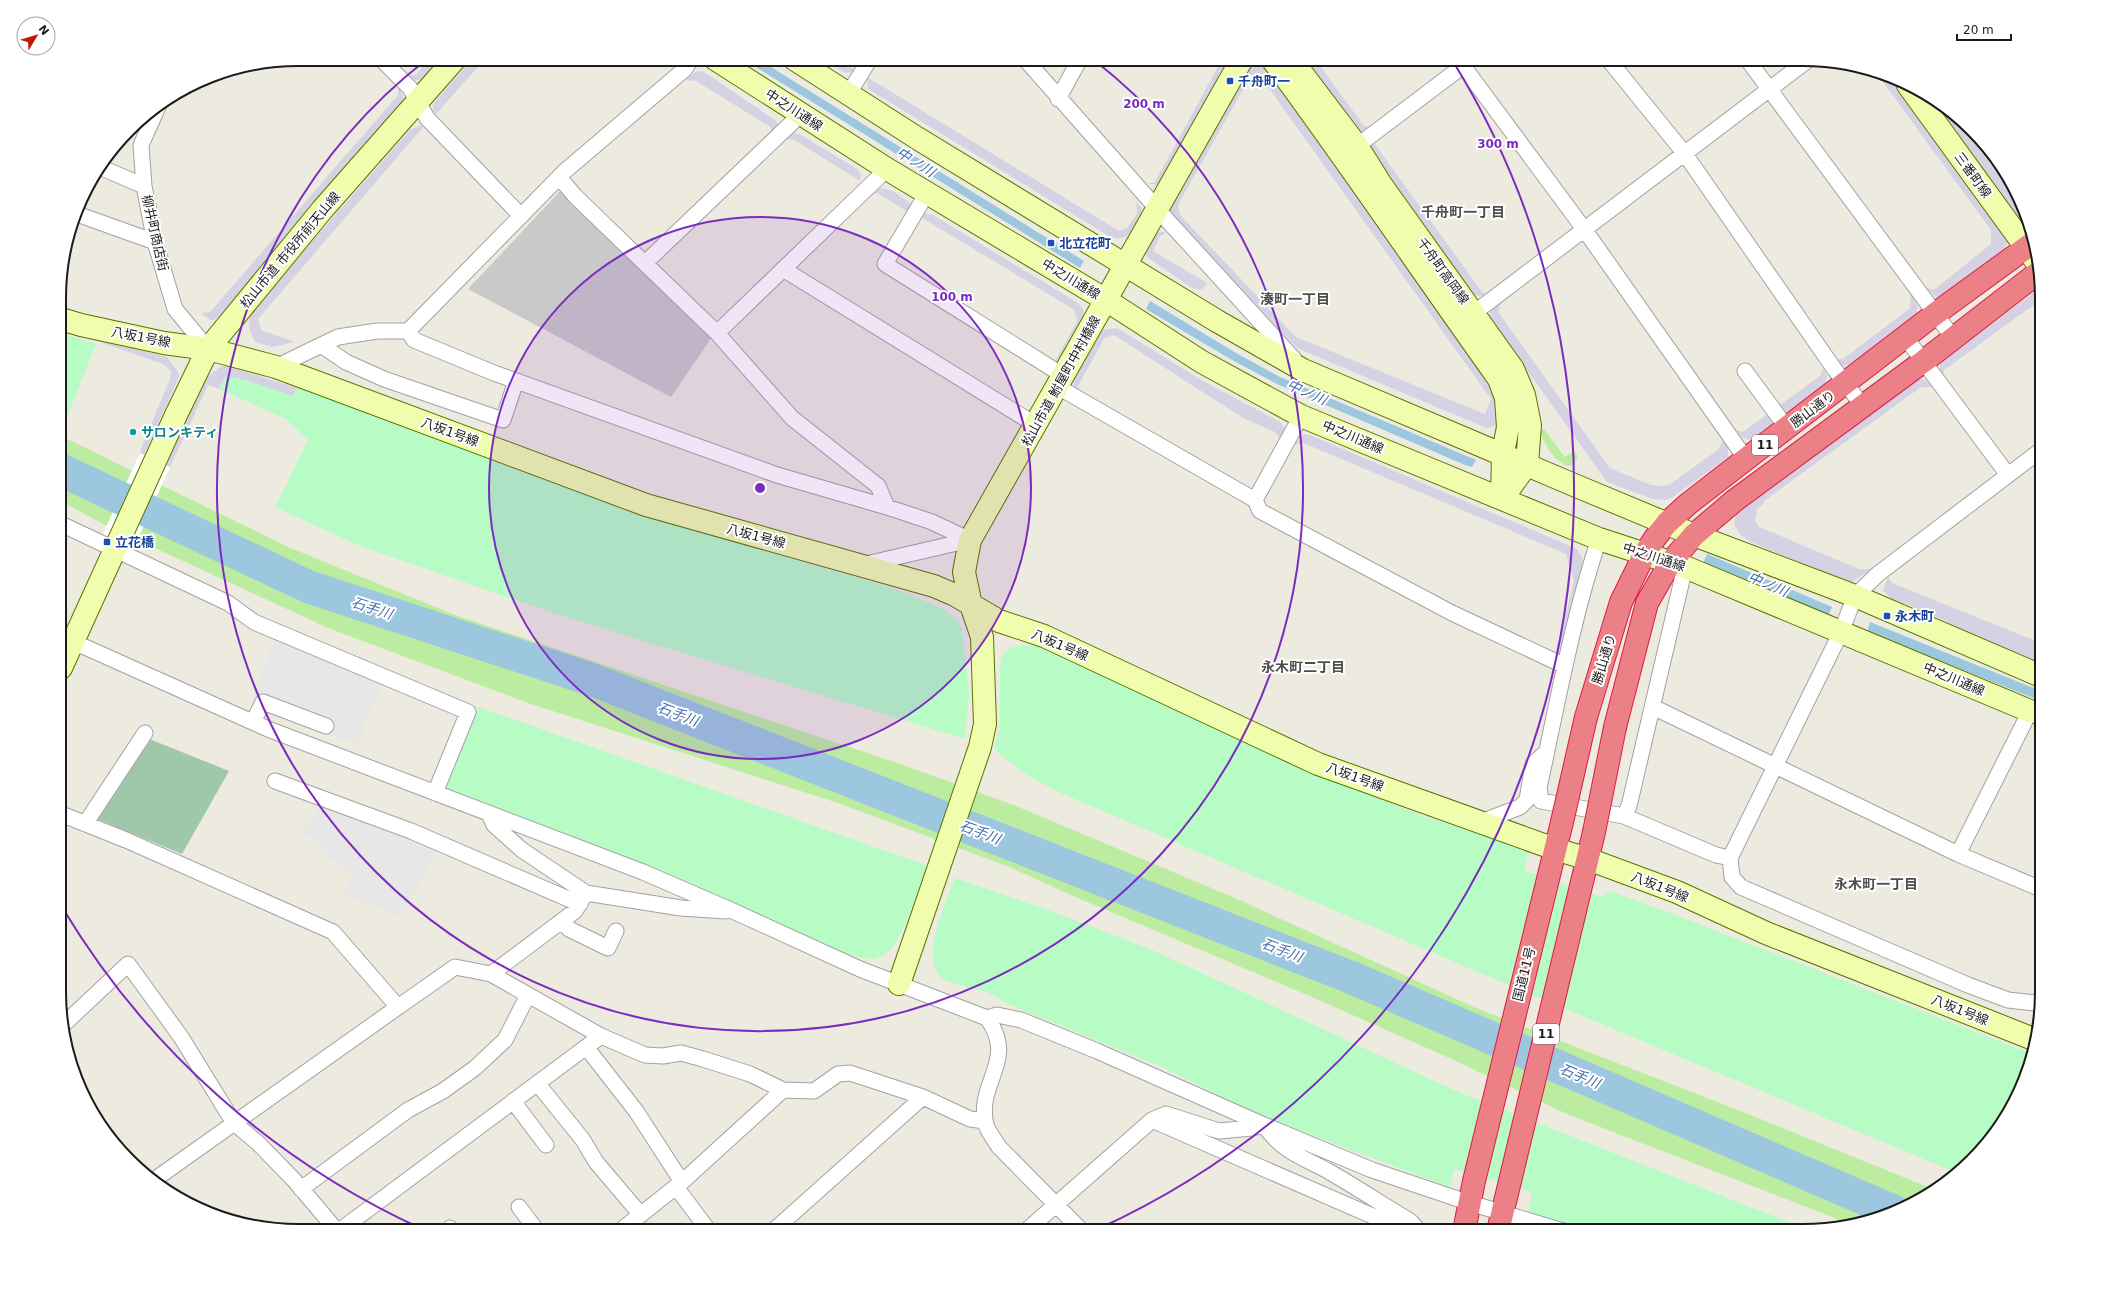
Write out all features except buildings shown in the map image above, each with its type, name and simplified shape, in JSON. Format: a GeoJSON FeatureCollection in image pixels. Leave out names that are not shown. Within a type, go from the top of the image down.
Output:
{"type":"FeatureCollection","features":[{"type":"Feature","properties":{"kind":"highway","name":"勝山通り"},"geometry":{"type":"LineString","coordinates":[[1586,717],[1621,602],[1644,555],[1655,538],[1668,523],[1688,504],[1906,338],[1935,314],[2031,253]]}},
{"type":"Feature","properties":{"kind":"highway","name":"勝山通り"},"geometry":{"type":"LineString","coordinates":[[1586,866],[1615,727],[1647,604],[1678,565],[1694,535],[1734,501],[1954,339],[2034,276]]}},
{"type":"Feature","properties":{"kind":"highway","name":"国道11号"},"geometry":{"type":"LineString","coordinates":[[1466,1224],[1474,1181],[1562,822],[1586,717]]}},
{"type":"Feature","properties":{"kind":"highway","name":"11"},"geometry":{"type":"LineString","coordinates":[[1502,1213],[1586,866]]}},
{"type":"Feature","properties":{"kind":"street"},"geometry":{"type":"LineString","coordinates":[[388,66],[410,88],[427,118],[521,216]]}},
{"type":"Feature","properties":{"kind":"street","name":"松山市道 市役所前天山線"},"geometry":{"type":"LineString","coordinates":[[117,547],[155,460],[208,349],[322,210],[449,66]]}},
{"type":"Feature","properties":{"kind":"street"},"geometry":{"type":"LineString","coordinates":[[276,367],[338,337],[377,331],[408,332],[559,177],[687,66]]}},
{"type":"Feature","properties":{"kind":"street","name":"中之川通線"},"geometry":{"type":"LineString","coordinates":[[726,66],[886,169],[1106,300],[1202,362],[1301,416],[1599,539],[1678,565],[2035,712]]}},
{"type":"Feature","properties":{"kind":"street"},"geometry":{"type":"LineString","coordinates":[[805,66],[918,138],[1127,264],[1217,322],[1303,370],[1503,453],[1574,485],[1694,535],[1855,596],[2035,673]]}},
{"type":"Feature","properties":{"kind":"street"},"geometry":{"type":"LineString","coordinates":[[849,94],[866,66]]}},
{"type":"Feature","properties":{"kind":"street"},"geometry":{"type":"LineString","coordinates":[[1031,66],[1157,210],[1303,370]]}},
{"type":"Feature","properties":{"kind":"street"},"geometry":{"type":"LineString","coordinates":[[1058,98],[1076,66]]}},
{"type":"Feature","properties":{"kind":"street","name":"松山市道 鮒屋町中村橋線"},"geometry":{"type":"LineString","coordinates":[[899,984],[980,747],[985,724],[982,637],[971,605],[964,572],[970,540],[1061,382],[1238,66]]}},
{"type":"Feature","properties":{"kind":"street","name":"千舟町高岡線"},"geometry":{"type":"LineString","coordinates":[[1278,66],[1350,151],[1382,186],[1467,318],[1499,379],[1506,398],[1508,427],[1503,453],[1502,499]]}},
{"type":"Feature","properties":{"kind":"street","name":"千舟町高岡線"},"geometry":{"type":"LineString","coordinates":[[1295,66],[1350,151]]}},
{"type":"Feature","properties":{"kind":"street"},"geometry":{"type":"LineString","coordinates":[[1350,151],[1455,66]]}},
{"type":"Feature","properties":{"kind":"street"},"geometry":{"type":"LineString","coordinates":[[1463,66],[1584,228],[1746,459]]}},
{"type":"Feature","properties":{"kind":"street"},"geometry":{"type":"LineString","coordinates":[[1614,66],[1685,154],[1845,384],[1863,406]]}},
{"type":"Feature","properties":{"kind":"street"},"geometry":{"type":"LineString","coordinates":[[1752,66],[1770,88],[1954,339]]}},
{"type":"Feature","properties":{"kind":"street"},"geometry":{"type":"LineString","coordinates":[[1467,318],[1800,66]]}},
{"type":"Feature","properties":{"kind":"street","name":"三番町線"},"geometry":{"type":"LineString","coordinates":[[1916,95],[2030,248]]}},
{"type":"Feature","properties":{"kind":"street"},"geometry":{"type":"LineString","coordinates":[[645,264],[800,115]]}},
{"type":"Feature","properties":{"kind":"street","name":"柳井町商店街"},"geometry":{"type":"LineString","coordinates":[[153,117],[140,145],[144,186],[155,242],[175,309],[208,349]]}},
{"type":"Feature","properties":{"kind":"street"},"geometry":{"type":"LineString","coordinates":[[105,169],[144,186]]}},
{"type":"Feature","properties":{"kind":"street"},"geometry":{"type":"LineString","coordinates":[[717,333],[886,169]]}},
{"type":"Feature","properties":{"kind":"street"},"geometry":{"type":"LineString","coordinates":[[559,177],[575,196],[717,333],[792,418],[878,486],[886,507]]}},
{"type":"Feature","properties":{"kind":"street"},"geometry":{"type":"LineString","coordinates":[[927,193],[885,264],[1061,382],[1255,500],[1260,511],[1452,613],[1565,666]]}},
{"type":"Feature","properties":{"kind":"street"},"geometry":{"type":"LineString","coordinates":[[81,216],[155,242]]}},
{"type":"Feature","properties":{"kind":"street"},"geometry":{"type":"LineString","coordinates":[[783,269],[1036,425]]}},
{"type":"Feature","properties":{"kind":"street","name":"千舟町高岡線"},"geometry":{"type":"LineString","coordinates":[[1467,318],[1513,369],[1524,395],[1530,425],[1527,464]]}},
{"type":"Feature","properties":{"kind":"street","name":"八坂1号線"},"geometry":{"type":"LineString","coordinates":[[66,321],[164,343],[208,349],[276,367],[646,505],[934,586],[956,595],[999,621],[1044,636],[1318,764],[1481,822],[1553,855],[1677,892],[1766,933],[2031,1038]]}},
{"type":"Feature","properties":{"kind":"street"},"geometry":{"type":"LineString","coordinates":[[408,332],[414,340],[516,381],[777,475],[932,522],[970,540]]}},
{"type":"Feature","properties":{"kind":"street"},"geometry":{"type":"LineString","coordinates":[[1906,338],[2008,475]]}},
{"type":"Feature","properties":{"kind":"street"},"geometry":{"type":"LineString","coordinates":[[322,345],[346,362],[384,379],[503,420],[516,381]]}},
{"type":"Feature","properties":{"kind":"street"},"geometry":{"type":"LineString","coordinates":[[1745,371],[1787,428]]}},
{"type":"Feature","properties":{"kind":"street"},"geometry":{"type":"LineString","coordinates":[[1255,500],[1301,416]]}},
{"type":"Feature","properties":{"kind":"street"},"geometry":{"type":"LineString","coordinates":[[2035,455],[1878,574],[1855,596],[1841,632],[1730,858],[1732,877],[1741,887],[1968,985],[2008,1000],[2035,1003]]}},
{"type":"Feature","properties":{"kind":"street"},"geometry":{"type":"LineString","coordinates":[[1502,499],[1527,464]]}},
{"type":"Feature","properties":{"kind":"street"},"geometry":{"type":"LineString","coordinates":[[66,526],[117,547],[228,603],[254,622],[468,712],[435,793]]}},
{"type":"Feature","properties":{"kind":"street"},"geometry":{"type":"LineString","coordinates":[[1599,539],[1590,567],[1565,666],[1539,788],[1541,801],[1624,816],[1716,855],[1730,858]]}},
{"type":"Feature","properties":{"kind":"street"},"geometry":{"type":"LineString","coordinates":[[861,565],[970,540]]}},
{"type":"Feature","properties":{"kind":"street"},"geometry":{"type":"LineString","coordinates":[[66,644],[117,547]]}},
{"type":"Feature","properties":{"kind":"street"},"geometry":{"type":"LineString","coordinates":[[1624,816],[1629,806],[1653,708],[1678,565]]}},
{"type":"Feature","properties":{"kind":"street"},"geometry":{"type":"LineString","coordinates":[[66,646],[85,647],[253,722],[643,872],[860,969],[987,1018],[996,1030],[998,1055],[998,1062],[985,1099],[985,1121],[990,1134],[999,1147],[1075,1224]]}},
{"type":"Feature","properties":{"kind":"street"},"geometry":{"type":"LineString","coordinates":[[253,722],[263,702],[326,726]]}},
{"type":"Feature","properties":{"kind":"street"},"geometry":{"type":"LineString","coordinates":[[1653,708],[1958,854],[2035,886]]}},
{"type":"Feature","properties":{"kind":"street"},"geometry":{"type":"LineString","coordinates":[[1958,854],[2035,714]]}},
{"type":"Feature","properties":{"kind":"street"},"geometry":{"type":"LineString","coordinates":[[85,824],[145,733]]}},
{"type":"Feature","properties":{"kind":"street"},"geometry":{"type":"LineString","coordinates":[[1481,822],[1520,807],[1527,800],[1533,764],[1546,752]]}},
{"type":"Feature","properties":{"kind":"street"},"geometry":{"type":"LineString","coordinates":[[275,781],[411,831],[583,898],[681,908],[733,911]]}},
{"type":"Feature","properties":{"kind":"street"},"geometry":{"type":"LineString","coordinates":[[489,814],[494,825],[522,850],[583,898]]}},
{"type":"Feature","properties":{"kind":"street"},"geometry":{"type":"LineString","coordinates":[[66,816],[126,840],[333,932],[398,1007]]}},
{"type":"Feature","properties":{"kind":"street"},"geometry":{"type":"LineString","coordinates":[[492,974],[575,911],[583,898]]}},
{"type":"Feature","properties":{"kind":"street"},"geometry":{"type":"LineString","coordinates":[[562,921],[569,929],[608,948],[616,931]]}},
{"type":"Feature","properties":{"kind":"street"},"geometry":{"type":"LineString","coordinates":[[68,1021],[128,964],[181,1037],[234,1123],[258,1143],[332,1224]]}},
{"type":"Feature","properties":{"kind":"street"},"geometry":{"type":"LineString","coordinates":[[158,1177],[455,967],[492,974],[601,1036],[645,1055],[663,1056],[681,1053],[750,1074],[783,1090],[814,1091],[838,1074],[850,1073],[923,1097],[970,1119],[985,1121]]}},
{"type":"Feature","properties":{"kind":"street"},"geometry":{"type":"LineString","coordinates":[[301,1189],[408,1110],[443,1091],[475,1068],[505,1040],[528,995]]}},
{"type":"Feature","properties":{"kind":"street"},"geometry":{"type":"LineString","coordinates":[[987,1018],[997,1015],[1021,1020],[1097,1051],[1264,1125],[1372,1170],[1470,1203],[1539,1224]]}},
{"type":"Feature","properties":{"kind":"street"},"geometry":{"type":"LineString","coordinates":[[347,1224],[601,1036]]}},
{"type":"Feature","properties":{"kind":"street"},"geometry":{"type":"LineString","coordinates":[[586,1047],[636,1111],[679,1185],[704,1224]]}},
{"type":"Feature","properties":{"kind":"street"},"geometry":{"type":"LineString","coordinates":[[537,1083],[583,1140],[596,1162],[641,1215]]}},
{"type":"Feature","properties":{"kind":"street"},"geometry":{"type":"LineString","coordinates":[[629,1224],[679,1185],[783,1090]]}},
{"type":"Feature","properties":{"kind":"street"},"geometry":{"type":"LineString","coordinates":[[781,1224],[923,1097]]}},
{"type":"Feature","properties":{"kind":"street"},"geometry":{"type":"LineString","coordinates":[[513,1101],[546,1144]]}},
{"type":"Feature","properties":{"kind":"street"},"geometry":{"type":"LineString","coordinates":[[1034,1224],[1152,1120],[1166,1114],[1219,1131],[1252,1128],[1264,1125]]}},
{"type":"Feature","properties":{"kind":"street"},"geometry":{"type":"LineString","coordinates":[[1152,1120],[1391,1224]]}},
{"type":"Feature","properties":{"kind":"street"},"geometry":{"type":"LineString","coordinates":[[1264,1125],[1272,1138],[1285,1149],[1328,1171],[1404,1217],[1412,1224]]}},
{"type":"Feature","properties":{"kind":"street"},"geometry":{"type":"LineString","coordinates":[[520,1207],[533,1224]]}},
{"type":"Feature","properties":{"kind":"shaded area"},"geometry":{"type":"Polygon","coordinates":[[[423,66],[436,66],[422,80],[415,80],[409,76],[416,75],[423,66]]]}},
{"type":"Feature","properties":{"kind":"shaded area"},"geometry":{"type":"Polygon","coordinates":[[[466,66],[479,66],[436,114],[433,111],[433,104],[466,66]]]}},
{"type":"Feature","properties":{"kind":"shaded area"},"geometry":{"type":"Polygon","coordinates":[[[834,66],[848,66],[856,71],[845,73],[834,66]]]}},
{"type":"Feature","properties":{"kind":"shaded area"},"geometry":{"type":"Polygon","coordinates":[[[1218,66],[1224,66],[1218,76],[1218,81],[1159,185],[1148,183],[1155,182],[1218,66]]]}},
{"type":"Feature","properties":{"kind":"shaded area"},"geometry":{"type":"Polygon","coordinates":[[[1252,66],[1260,66],[1264,68],[1275,81],[1498,391],[1499,420],[1495,426],[1486,428],[1297,348],[1172,215],[1170,211],[1207,138],[1248,68],[1252,66]],[[1257,75],[1250,77],[1178,205],[1180,215],[1296,337],[1485,414],[1491,399],[1261,77],[1257,75]]]}},
{"type":"Feature","properties":{"kind":"shaded area"},"geometry":{"type":"Polygon","coordinates":[[[1308,66],[1320,66],[1364,126],[1368,127],[1363,131],[1359,131],[1308,66]]]}},
{"type":"Feature","properties":{"kind":"shaded area"},"geometry":{"type":"Polygon","coordinates":[[[697,71],[704,72],[775,120],[778,124],[772,133],[770,127],[696,81],[686,80],[697,71]]]}},
{"type":"Feature","properties":{"kind":"shaded area"},"geometry":{"type":"Polygon","coordinates":[[[867,77],[1119,231],[1127,228],[1137,214],[1136,202],[1141,207],[1142,214],[1132,233],[1123,238],[1112,238],[868,89],[867,77]]]}},
{"type":"Feature","properties":{"kind":"shaded area"},"geometry":{"type":"Polygon","coordinates":[[[1881,79],[1897,86],[2006,235],[2008,242],[2003,250],[1943,296],[1936,297],[1926,288],[1935,289],[1991,244],[1991,230],[1881,79]]]}},
{"type":"Feature","properties":{"kind":"shaded area"},"geometry":{"type":"Polygon","coordinates":[[[398,87],[403,96],[403,103],[221,314],[214,320],[210,320],[201,313],[210,312],[398,95],[398,87]]]}},
{"type":"Feature","properties":{"kind":"shaded area"},"geometry":{"type":"Polygon","coordinates":[[[1936,108],[1956,123],[1971,138],[2005,184],[2024,226],[2020,225],[1936,108]]]}},
{"type":"Feature","properties":{"kind":"shaded area"},"geometry":{"type":"Polygon","coordinates":[[[421,125],[424,126],[258,319],[261,330],[295,342],[272,347],[255,342],[250,331],[249,321],[250,315],[258,303],[410,130],[421,125]]]}},
{"type":"Feature","properties":{"kind":"shaded area"},"geometry":{"type":"Polygon","coordinates":[[[793,133],[801,135],[857,169],[861,174],[860,181],[793,139],[783,140],[793,133]]]}},
{"type":"Feature","properties":{"kind":"shaded area"},"geometry":{"type":"Polygon","coordinates":[[[1374,136],[1374,143],[1482,292],[1485,293],[1483,296],[1473,295],[1368,149],[1374,136]]]}},
{"type":"Feature","properties":{"kind":"shaded area"},"geometry":{"type":"Polygon","coordinates":[[[881,188],[891,190],[910,203],[912,206],[910,213],[877,193],[872,194],[881,188]]]}},
{"type":"Feature","properties":{"kind":"shaded area"},"geometry":{"type":"Polygon","coordinates":[[[562,189],[712,337],[671,397],[468,289],[562,189]]]}},
{"type":"Feature","properties":{"kind":"shaded area"},"geometry":{"type":"Polygon","coordinates":[[[924,213],[933,215],[1078,303],[1083,309],[1085,318],[1058,364],[1047,362],[1055,361],[1078,320],[1073,309],[919,216],[924,213]]]}},
{"type":"Feature","properties":{"kind":"shaded area"},"geometry":{"type":"Polygon","coordinates":[[[1160,231],[1166,233],[1160,236],[1153,251],[1207,283],[1202,289],[1199,290],[1189,286],[1147,257],[1146,253],[1148,249],[1157,233],[1160,231]]]}},
{"type":"Feature","properties":{"kind":"shaded area"},"geometry":{"type":"Polygon","coordinates":[[[2035,293],[2035,304],[1944,370],[1943,375],[1940,370],[1940,363],[2035,293]]]}},
{"type":"Feature","properties":{"kind":"shaded area"},"geometry":{"type":"Polygon","coordinates":[[[1911,294],[1918,306],[1916,315],[1850,364],[1844,366],[1835,359],[1843,359],[1910,308],[1911,294]]]}},
{"type":"Feature","properties":{"kind":"shaded area"},"geometry":{"type":"Polygon","coordinates":[[[1502,300],[1498,312],[1610,468],[1651,485],[1659,486],[1669,485],[1719,449],[1723,438],[1728,448],[1728,457],[1673,497],[1665,500],[1653,499],[1607,482],[1491,320],[1489,316],[1491,310],[1502,300]]]}},
{"type":"Feature","properties":{"kind":"shaded area"},"geometry":{"type":"Polygon","coordinates":[[[1117,328],[1203,381],[1280,422],[1285,428],[1280,439],[1275,432],[1243,418],[1114,335],[1104,339],[1078,386],[1081,394],[1074,388],[1073,381],[1095,341],[1103,330],[1117,328]]]}},
{"type":"Feature","properties":{"kind":"shaded area"},"geometry":{"type":"Polygon","coordinates":[[[85,337],[167,357],[178,372],[179,377],[144,455],[140,453],[142,446],[170,379],[171,371],[163,364],[85,337]]]}},
{"type":"Feature","properties":{"kind":"shaded area"},"geometry":{"type":"Polygon","coordinates":[[[228,366],[297,388],[293,396],[246,380],[226,376],[219,389],[208,385],[170,467],[165,465],[206,378],[220,367],[228,366]]]}},
{"type":"Feature","properties":{"kind":"shaded area"},"geometry":{"type":"Polygon","coordinates":[[[1823,368],[1827,376],[1826,384],[1753,438],[1749,440],[1742,437],[1737,430],[1743,432],[1821,375],[1823,368]]]}},
{"type":"Feature","properties":{"kind":"shaded area"},"geometry":{"type":"Polygon","coordinates":[[[1920,379],[1926,380],[1932,387],[1921,387],[1764,501],[1764,503],[1757,509],[1755,521],[1759,527],[1859,569],[1872,569],[1852,582],[1845,582],[1751,542],[1740,535],[1734,524],[1736,513],[1830,440],[1920,379]]]}},
{"type":"Feature","properties":{"kind":"shaded area"},"geometry":{"type":"Polygon","coordinates":[[[1303,434],[1310,435],[1577,549],[1582,557],[1583,571],[1560,653],[1556,653],[1574,581],[1566,554],[1306,444],[1302,443],[1295,445],[1303,434]]]}},
{"type":"Feature","properties":{"kind":"shaded area"},"geometry":{"type":"Polygon","coordinates":[[[1888,577],[1892,583],[2035,641],[2035,662],[1981,640],[1946,621],[1907,604],[1892,600],[1883,590],[1888,577]]]}},
{"type":"Feature","properties":{"kind":"shaded area"},"geometry":{"type":"Polygon","coordinates":[[[275,638],[382,682],[357,745],[251,703],[275,638]]]}},
{"type":"Feature","properties":{"kind":"shaded area"},"geometry":{"type":"Polygon","coordinates":[[[322,803],[438,849],[401,917],[342,894],[354,875],[320,852],[324,847],[302,832],[322,803]]]}},
{"type":"Feature","properties":{"kind":"green space"},"geometry":{"type":"Polygon","coordinates":[[[66,335],[96,344],[66,419],[66,335]]]}},
{"type":"Feature","properties":{"kind":"green space"},"geometry":{"type":"Polygon","coordinates":[[[226,376],[246,380],[293,396],[297,388],[424,429],[671,524],[899,590],[941,608],[957,619],[962,629],[969,691],[965,739],[562,616],[360,546],[275,507],[308,440],[286,419],[219,389],[226,376]]]}},
{"type":"Feature","properties":{"kind":"green space"},"geometry":{"type":"Polygon","coordinates":[[[1544,429],[1565,457],[1574,450],[1578,457],[1574,465],[1568,466],[1563,464],[1554,456],[1547,447],[1540,432],[1544,429]]]}},
{"type":"Feature","properties":{"kind":"green space"},"geometry":{"type":"Polygon","coordinates":[[[66,438],[288,547],[455,615],[906,766],[1011,804],[1235,898],[1476,1008],[1748,1114],[1928,1187],[1906,1200],[1878,1212],[1842,1221],[1567,1114],[1456,1061],[1312,997],[1073,896],[1007,866],[838,803],[528,703],[328,628],[105,525],[66,504],[66,438]]]}},
{"type":"Feature","properties":{"kind":"green space"},"geometry":{"type":"Polygon","coordinates":[[[1023,645],[1039,647],[1363,792],[1423,816],[1529,850],[1524,870],[1602,897],[1610,891],[1673,914],[2027,1052],[2023,1067],[2011,1095],[1996,1121],[1978,1145],[1951,1171],[1485,975],[1056,791],[1021,771],[994,749],[1000,725],[1001,658],[1009,648],[1023,645]]]}},
{"type":"Feature","properties":{"kind":"green space"},"geometry":{"type":"Polygon","coordinates":[[[479,707],[928,866],[903,929],[893,947],[884,955],[873,959],[853,956],[443,790],[479,707]]]}},
{"type":"Feature","properties":{"kind":"green space"},"geometry":{"type":"Polygon","coordinates":[[[147,738],[229,771],[182,854],[95,818],[147,738]]]}},
{"type":"Feature","properties":{"kind":"green space"},"geometry":{"type":"Polygon","coordinates":[[[955,878],[1048,910],[1150,949],[1456,1091],[1793,1224],[1565,1224],[1528,1213],[1532,1192],[1454,1169],[1450,1187],[1258,1115],[1160,1066],[1010,1005],[989,993],[952,983],[942,978],[935,969],[933,957],[933,944],[941,914],[955,878]]]}},
{"type":"Feature","properties":{"kind":"water","name":"中ノ川"},"geometry":{"type":"Polygon","coordinates":[[[754,66],[769,66],[1084,261],[1080,268],[754,66]]]}},
{"type":"Feature","properties":{"kind":"water","name":"中ノ川"},"geometry":{"type":"Polygon","coordinates":[[[1150,301],[1236,353],[1280,377],[1476,460],[1472,467],[1465,465],[1277,384],[1232,360],[1146,309],[1150,301]]]}},
{"type":"Feature","properties":{"kind":"water","name":"中ノ川"},"geometry":{"type":"Polygon","coordinates":[[[1707,554],[1832,607],[1828,616],[1703,563],[1707,554]]]}},
{"type":"Feature","properties":{"kind":"water"},"geometry":{"type":"Polygon","coordinates":[[[1870,622],[2035,689],[2035,699],[1867,632],[1870,622]]]}},
{"type":"Feature","properties":{"kind":"pier","name":"立花橋"},"geometry":{"type":"Polygon","coordinates":[[[140,453],[170,467],[132,552],[101,538],[140,453]]]}},
{"type":"Feature","properties":{"kind":"waterway","name":"石手川"},"geometry":{"type":"LineString","coordinates":[[66,472],[309,587],[593,680],[1350,977],[1887,1208]]}},
{"type":"Feature","properties":{"kind":"place","name":"千舟町一"},"geometry":{"type":"Point","coordinates":[1230,81]}},
{"type":"Feature","properties":{"kind":"place","name":"北立花町"},"geometry":{"type":"Point","coordinates":[1051,243]}},
{"type":"Feature","properties":{"kind":"place","name":"サロンキティ"},"geometry":{"type":"Point","coordinates":[133,432]}},
{"type":"Feature","properties":{"kind":"place","name":"立花橋"},"geometry":{"type":"Point","coordinates":[107,542]}},
{"type":"Feature","properties":{"kind":"place","name":"永木町"},"geometry":{"type":"Point","coordinates":[1887,616]}},
{"type":"Feature","properties":{"kind":"district","name":"千舟町一丁目"},"geometry":{"type":"Point","coordinates":[1463,212]}},
{"type":"Feature","properties":{"kind":"district","name":"湊町一丁目"},"geometry":{"type":"Point","coordinates":[1295,299]}},
{"type":"Feature","properties":{"kind":"district","name":"永木町二丁目"},"geometry":{"type":"Point","coordinates":[1303,667]}},
{"type":"Feature","properties":{"kind":"district","name":"永木町一丁目"},"geometry":{"type":"Point","coordinates":[1876,884]}}]}
